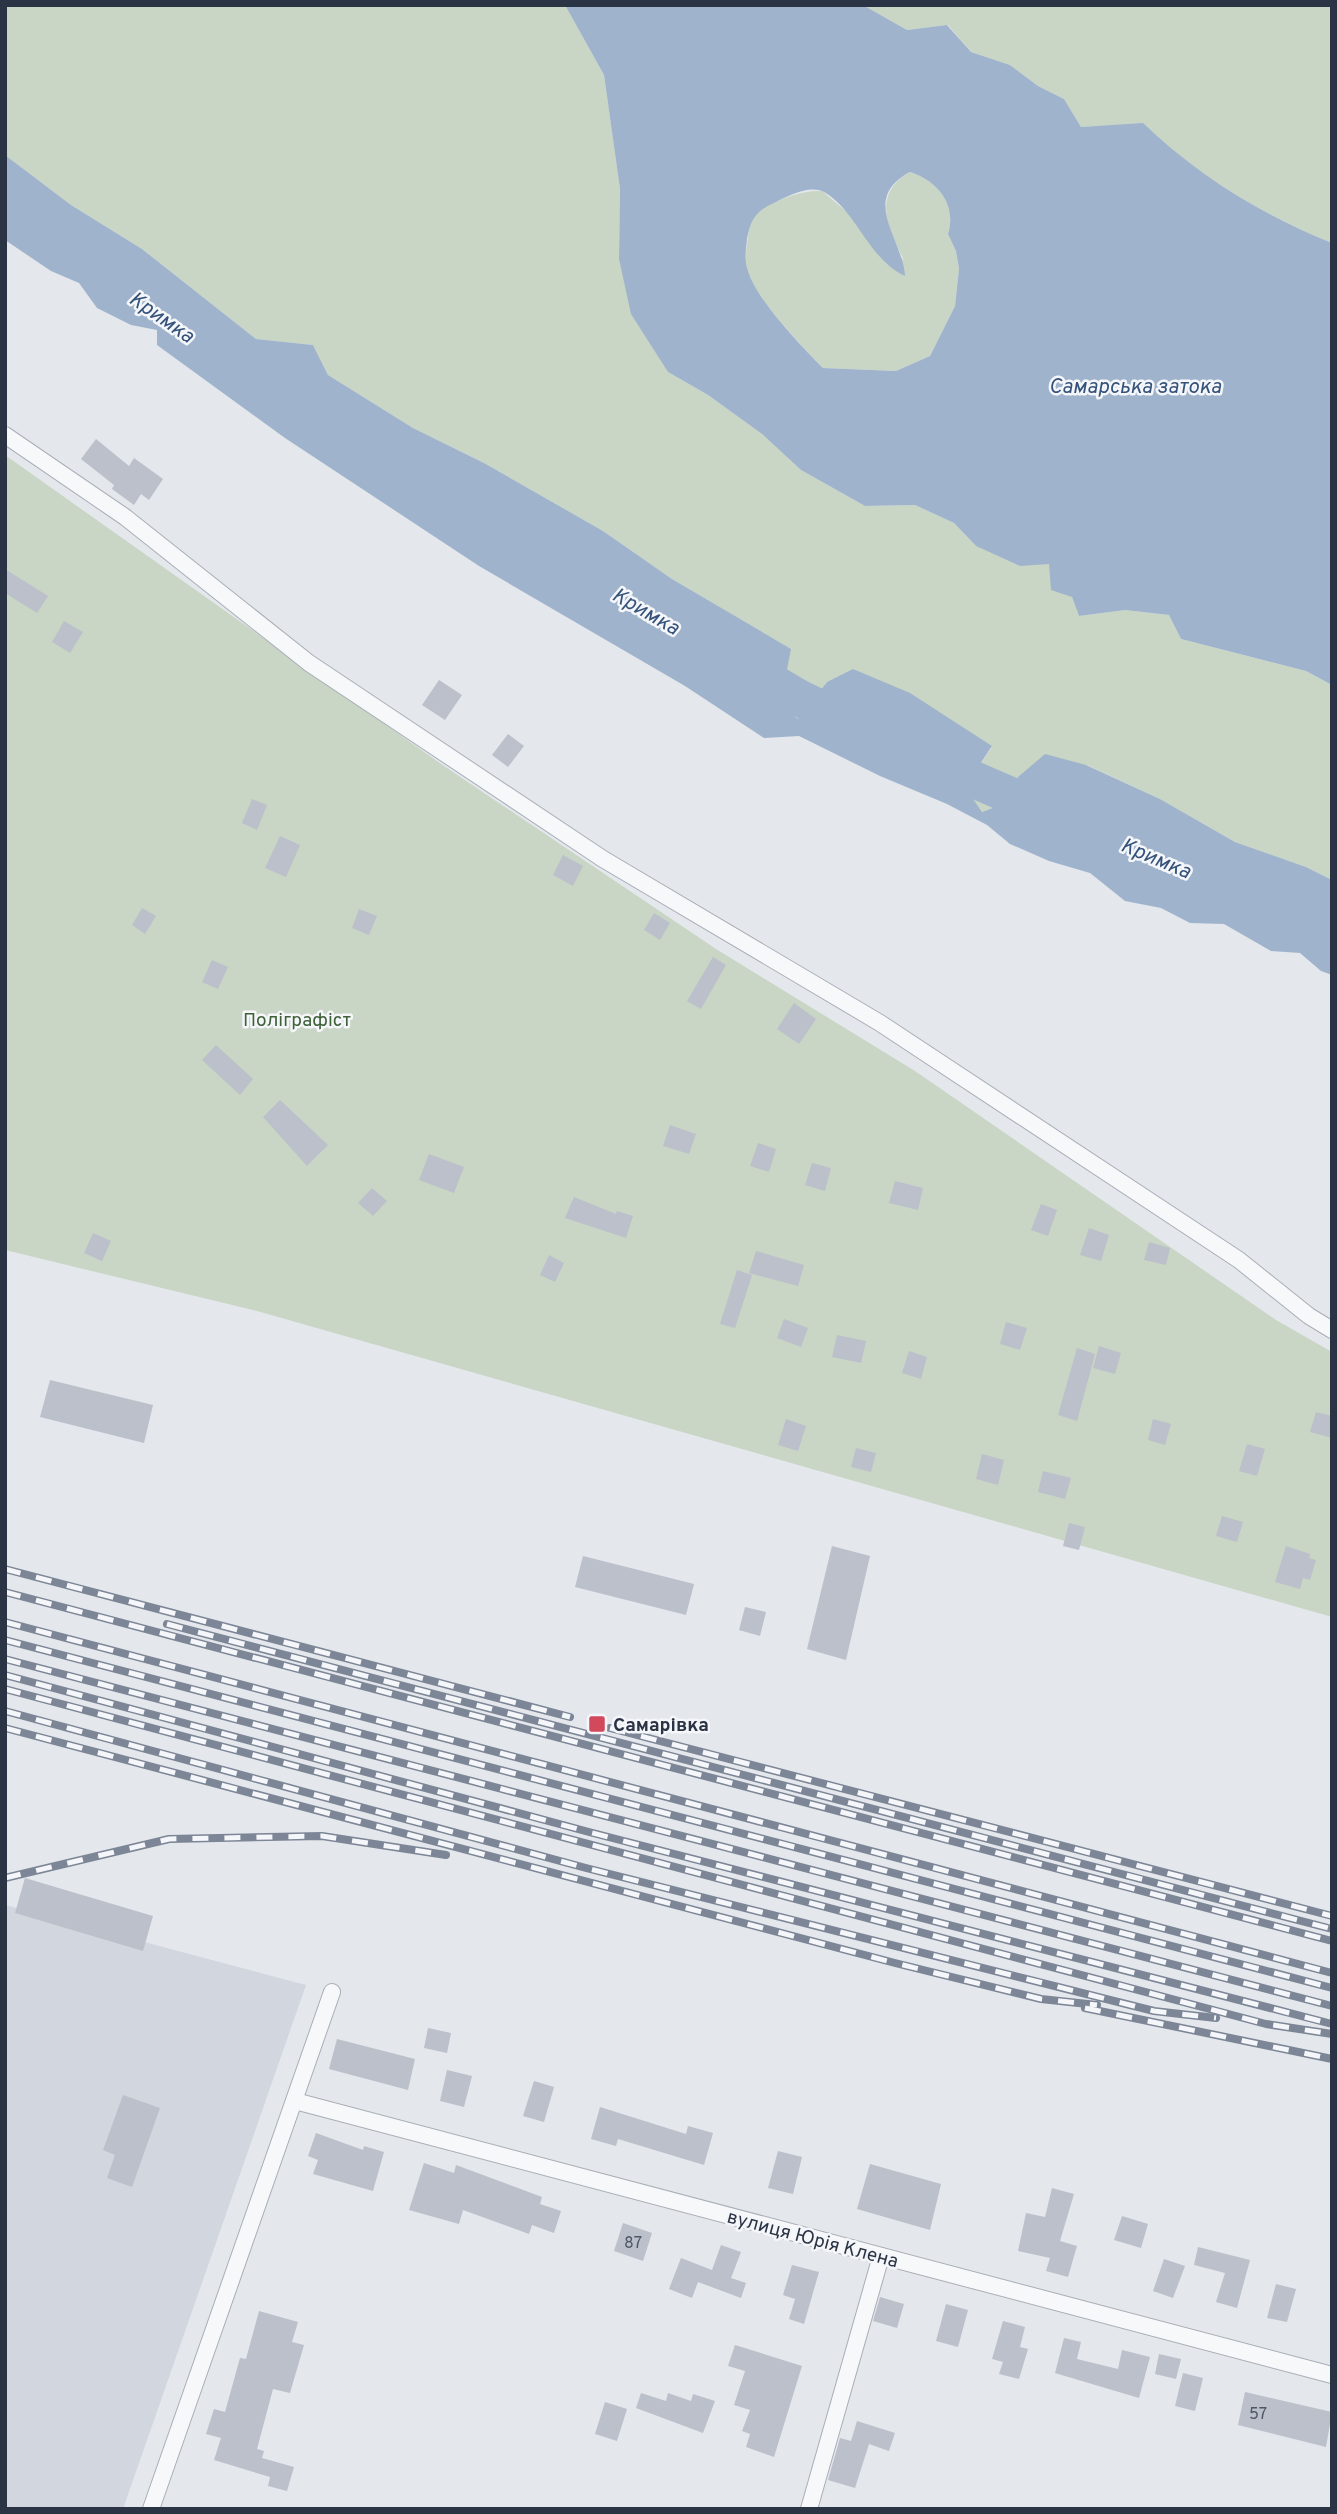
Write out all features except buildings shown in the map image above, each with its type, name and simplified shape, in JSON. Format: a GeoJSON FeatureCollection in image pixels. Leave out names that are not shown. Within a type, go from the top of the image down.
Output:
{"type":"FeatureCollection","features":[{"type":"Feature","properties":{"kind":"street"},"geometry":{"type":"LineString","coordinates":[[5,435],[125,517],[309,663],[603,859],[880,1023],[1238,1260],[1309,1316],[1332,1330]]}},
{"type":"Feature","properties":{"kind":"street"},"geometry":{"type":"LineString","coordinates":[[151,2509],[332,1992]]}},
{"type":"Feature","properties":{"kind":"street","name":"вулиця Юрія Клена"},"geometry":{"type":"LineString","coordinates":[[295,2101],[1332,2375]]}},
{"type":"Feature","properties":{"kind":"street"},"geometry":{"type":"LineString","coordinates":[[809,2509],[881,2256]]}},
{"type":"Feature","properties":{"kind":"shaded area"},"geometry":{"type":"Polygon","coordinates":[[[5,1905],[306,1985],[123,2509],[5,2509],[5,1905]]]}},
{"type":"Feature","properties":{"kind":"green space"},"geometry":{"type":"Polygon","coordinates":[[[5,5],[565,5],[604,75],[620,189],[619,259],[668,372],[708,395],[762,434],[801,470],[865,506],[915,505],[954,523],[976,546],[1049,564],[1072,597],[1079,616],[1125,610],[1169,615],[1181,639],[1306,671],[1332,685],[1332,880],[1306,867],[1235,842],[1160,799],[1087,765],[1019,798],[982,812],[965,787],[992,747],[827,682],[798,719],[780,705],[790,649],[672,579],[603,531],[484,463],[413,428],[328,375],[313,345],[256,339],[142,249],[71,205],[5,155],[5,5]]]}},
{"type":"Feature","properties":{"kind":"green space"},"geometry":{"type":"Polygon","coordinates":[[[863,5],[1332,5],[1332,243],[1281,220],[1208,177],[1143,124],[1081,127],[1064,99],[1038,86],[1010,65],[971,52],[948,25],[907,30],[863,5]]]}},
{"type":"Feature","properties":{"kind":"green space"},"geometry":{"type":"Polygon","coordinates":[[[910,172],[929,181],[947,204],[950,213],[948,234],[956,251],[959,270],[955,306],[930,356],[896,371],[823,368],[780,322],[752,281],[746,258],[752,222],[760,210],[770,204],[802,193],[822,191],[904,260],[886,213],[890,191],[910,172]]]}},
{"type":"Feature","properties":{"kind":"green space","name":"Поліграфіст"},"geometry":{"type":"Polygon","coordinates":[[[5,455],[444,766],[716,949],[915,1071],[1276,1320],[1332,1352],[1332,1617],[257,1311],[5,1250],[5,455]]]}},
{"type":"Feature","properties":{"kind":"water","name":"Самарська затока"},"geometry":{"type":"Polygon","coordinates":[[[565,5],[863,5],[907,30],[947,25],[971,52],[1010,65],[1038,86],[1064,99],[1081,127],[1143,123],[1185,160],[1232,192],[1281,220],[1332,243],[1332,685],[1306,671],[1181,639],[1169,615],[1125,610],[1079,616],[1072,597],[1051,590],[1049,564],[1020,566],[976,546],[954,523],[915,505],[865,506],[801,470],[762,434],[708,395],[668,372],[631,314],[619,259],[620,189],[604,75],[565,5]],[[910,172],[895,183],[887,194],[885,207],[905,276],[881,258],[845,211],[824,192],[806,190],[794,194],[765,208],[753,220],[747,239],[746,255],[753,282],[781,322],[823,368],[896,371],[930,356],[955,306],[959,269],[956,251],[948,234],[950,213],[947,204],[937,188],[910,172]]]}},
{"type":"Feature","properties":{"kind":"water"},"geometry":{"type":"Polygon","coordinates":[[[5,155],[71,205],[142,249],[256,339],[313,345],[328,375],[413,428],[484,463],[603,531],[672,579],[791,649],[780,705],[798,719],[827,682],[853,669],[910,693],[992,746],[965,787],[982,812],[1019,798],[1018,777],[1045,754],[1086,765],[1160,799],[1235,842],[1306,867],[1332,880],[1332,975],[1321,971],[1300,953],[1271,951],[1224,924],[1190,923],[1161,908],[1125,901],[1090,873],[1049,861],[1010,844],[987,825],[947,804],[880,776],[799,736],[764,738],[685,686],[479,566],[285,438],[157,345],[157,330],[131,325],[97,308],[79,283],[51,271],[5,240],[5,155]]]}},
{"type":"Feature","properties":{"kind":"waterway","name":"Кримка"},"geometry":{"type":"LineString","coordinates":[[740,663],[799,698],[856,725]]}},
{"type":"Feature","properties":{"kind":"waterway","name":"Кримка"},"geometry":{"type":"LineString","coordinates":[[924,758],[1063,818]]}},
{"type":"Feature","properties":{"kind":"railway"},"geometry":{"type":"LineString","coordinates":[[5,1569],[570,1717]]}},
{"type":"Feature","properties":{"kind":"railway"},"geometry":{"type":"LineString","coordinates":[[5,1592],[1332,1941]]}},
{"type":"Feature","properties":{"kind":"railway"},"geometry":{"type":"LineString","coordinates":[[5,1622],[1332,1973]]}},
{"type":"Feature","properties":{"kind":"railway"},"geometry":{"type":"LineString","coordinates":[[167,1624],[1332,1929]]}},
{"type":"Feature","properties":{"kind":"railway"},"geometry":{"type":"LineString","coordinates":[[5,1640],[1332,1988]]}},
{"type":"Feature","properties":{"kind":"railway"},"geometry":{"type":"LineString","coordinates":[[5,1659],[1332,2006]]}},
{"type":"Feature","properties":{"kind":"railway"},"geometry":{"type":"LineString","coordinates":[[5,1675],[589,1832],[1332,2024]]}},
{"type":"Feature","properties":{"kind":"railway"},"geometry":{"type":"LineString","coordinates":[[5,1689],[1266,2024],[1332,2034]]}},
{"type":"Feature","properties":{"kind":"railway"},"geometry":{"type":"LineString","coordinates":[[5,1711],[586,1868],[1154,2011],[1216,2018]]}},
{"type":"Feature","properties":{"kind":"railway"},"geometry":{"type":"LineString","coordinates":[[5,1728],[895,1963],[1041,1999],[1097,2005]]}},
{"type":"Feature","properties":{"kind":"railway"},"geometry":{"type":"LineString","coordinates":[[610,1728],[1332,1916]]}},
{"type":"Feature","properties":{"kind":"railway"},"geometry":{"type":"LineString","coordinates":[[5,1878],[169,1839],[322,1836],[446,1855]]}},
{"type":"Feature","properties":{"kind":"railway"},"geometry":{"type":"LineString","coordinates":[[1085,2008],[1332,2059]]}},
{"type":"Feature","properties":{"kind":"place","name":"Самарівка"},"geometry":{"type":"Point","coordinates":[597,1724]}}]}
